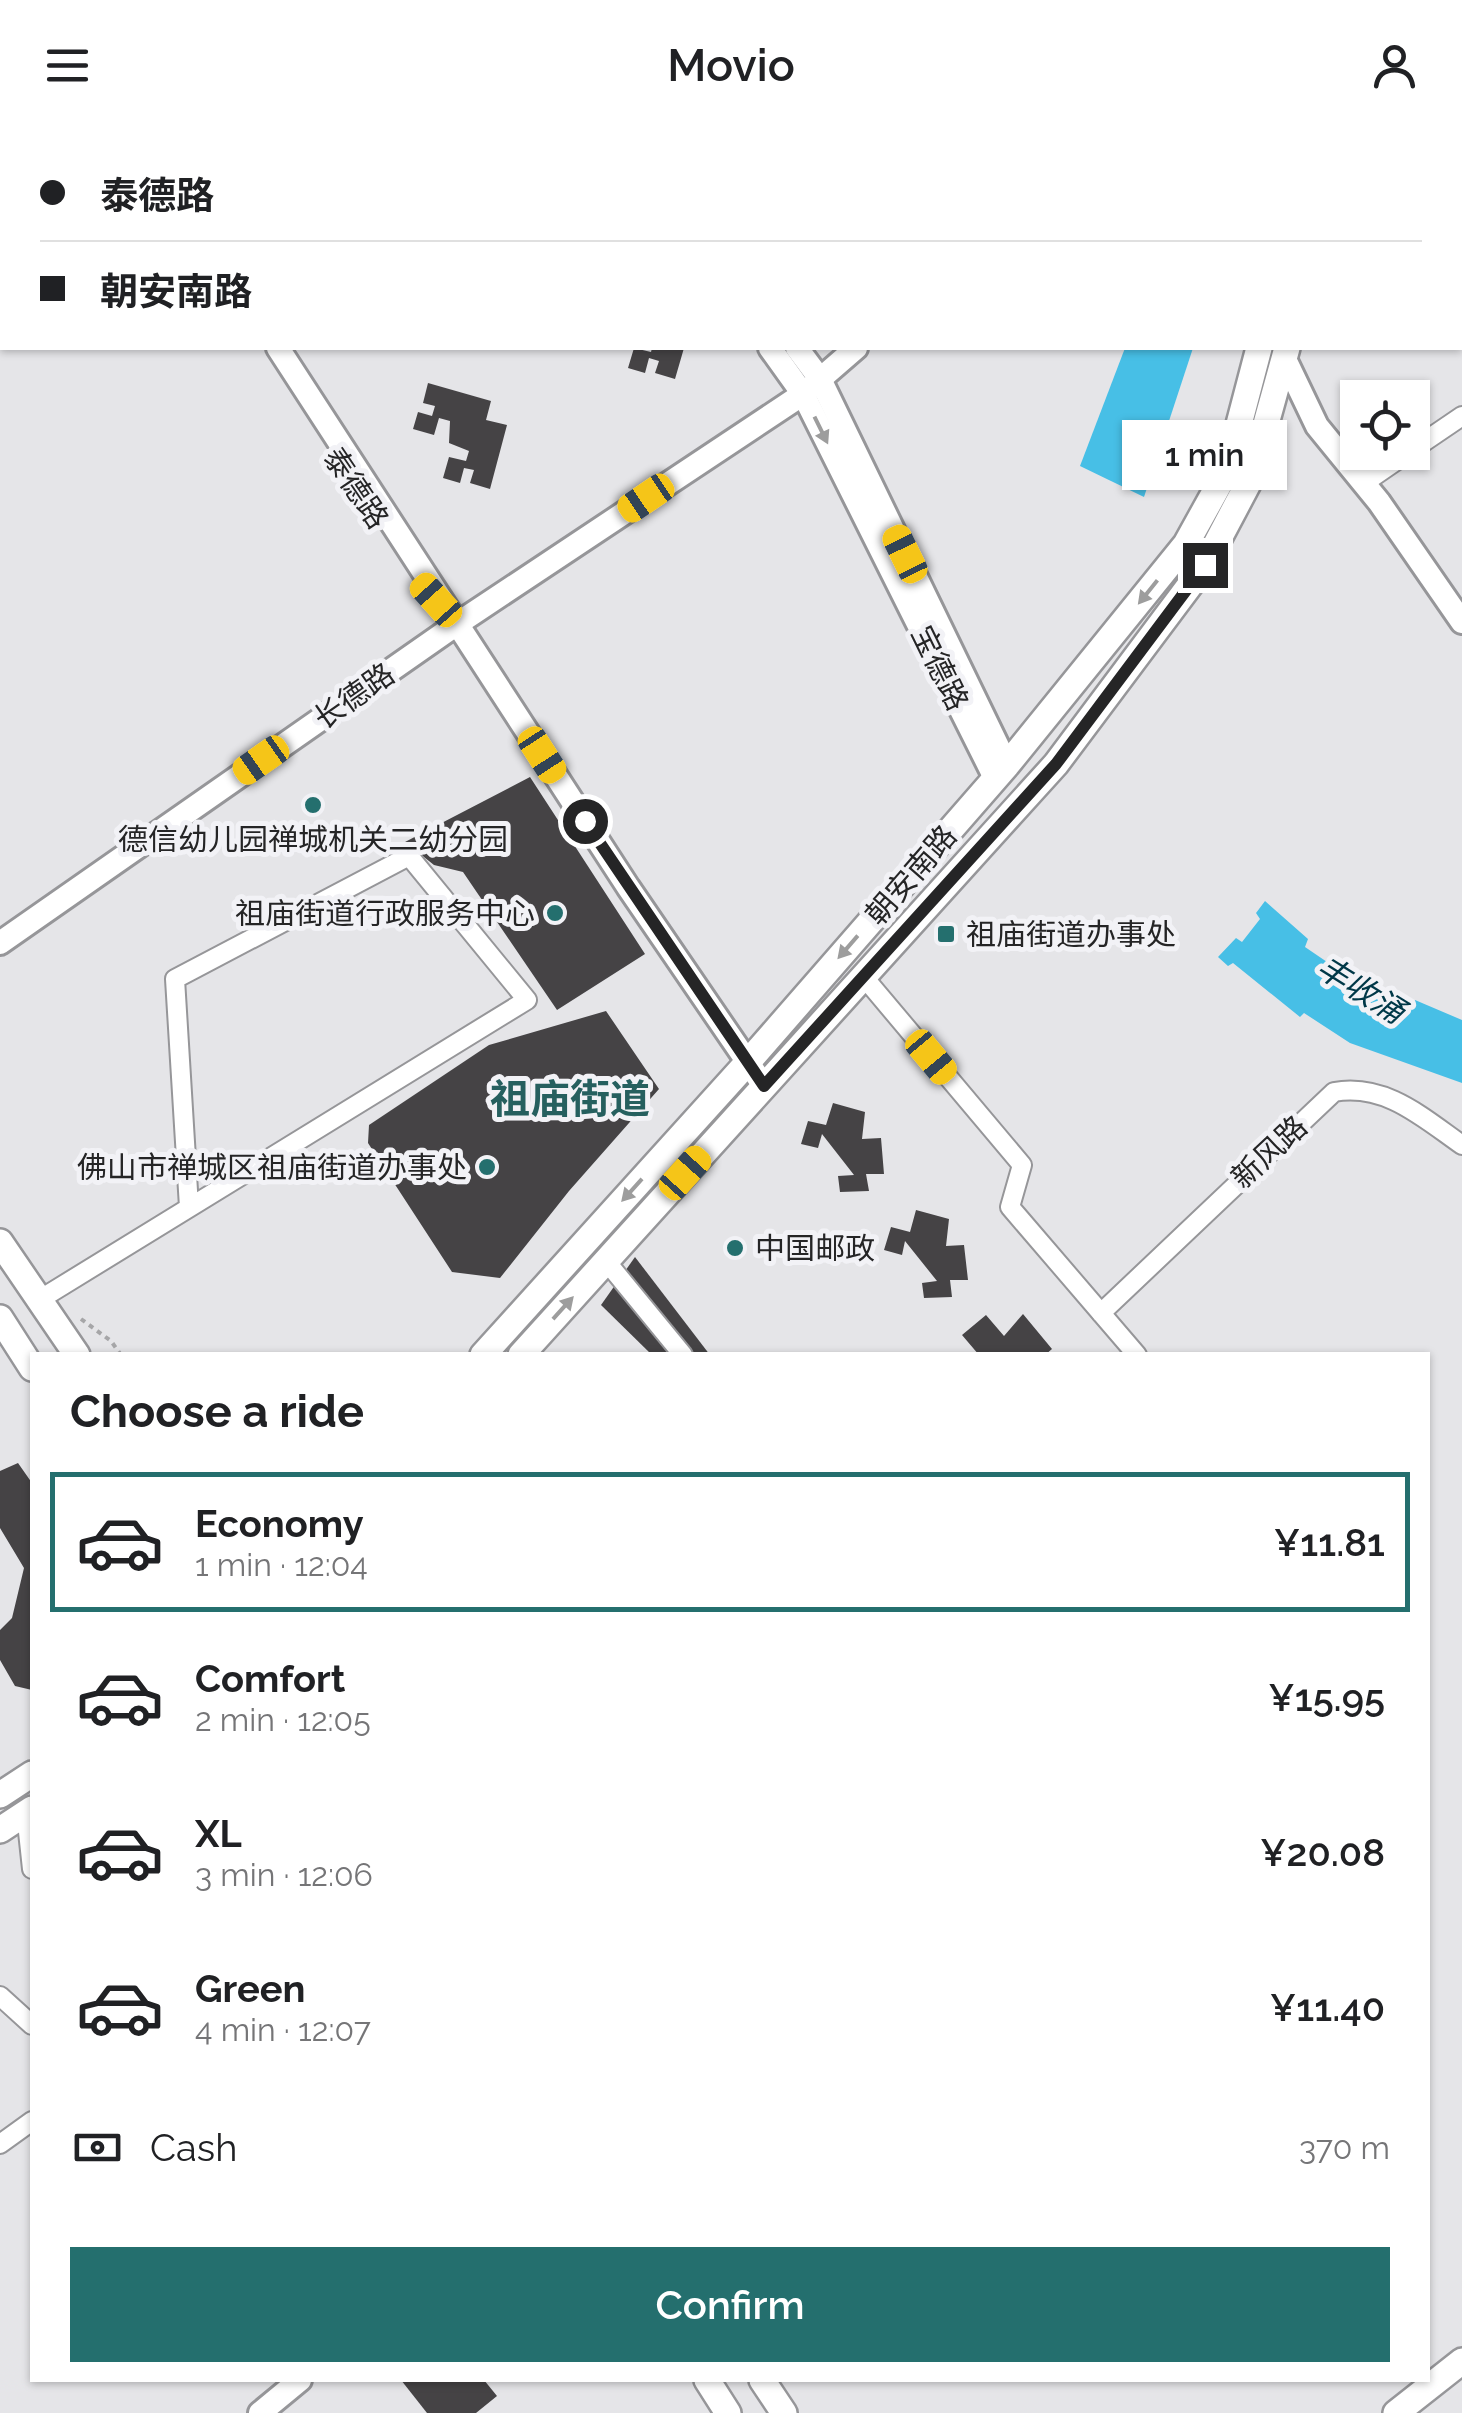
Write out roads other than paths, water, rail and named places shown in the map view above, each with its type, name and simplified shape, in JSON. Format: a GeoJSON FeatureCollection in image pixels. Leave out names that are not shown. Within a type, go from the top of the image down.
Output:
{"type":"FeatureCollection","features":[{"type":"Feature","properties":{"kind":"main road","name":"朝安南路"},"geometry":{"type":"LineString","coordinates":[[486,1352],[748,1062],[1001,772],[1186,544],[1227,470],[1258,350]]}},
{"type":"Feature","properties":{"kind":"main road","name":"朝安南路"},"geometry":{"type":"LineString","coordinates":[[524,1352],[1056,764],[1205,565],[1252,478],[1286,352]]}},
{"type":"Feature","properties":{"kind":"main road"},"geometry":{"type":"LineString","coordinates":[[0,1242],[75,1352]]}},
{"type":"Feature","properties":{"kind":"main road"},"geometry":{"type":"LineString","coordinates":[[0,1318],[30,1365]]}},
{"type":"Feature","properties":{"kind":"main road"},"geometry":{"type":"LineString","coordinates":[[0,1795],[30,1775]]}},
{"type":"Feature","properties":{"kind":"main road"},"geometry":{"type":"LineString","coordinates":[[0,1830],[30,1811]]}},
{"type":"Feature","properties":{"kind":"main road"},"geometry":{"type":"LineString","coordinates":[[1396,2413],[1462,2361]]}},
{"type":"Feature","properties":{"kind":"main road"},"geometry":{"type":"LineString","coordinates":[[708,2382],[728,2413]]}},
{"type":"Feature","properties":{"kind":"main road"},"geometry":{"type":"LineString","coordinates":[[763,2382],[784,2413]]}},
{"type":"Feature","properties":{"kind":"street","name":"泰德路"},"geometry":{"type":"LineString","coordinates":[[264,350],[414,576],[457,624]]}},
{"type":"Feature","properties":{"kind":"street","name":"泰德路"},"geometry":{"type":"LineString","coordinates":[[279,350],[764,1086]]}},
{"type":"Feature","properties":{"kind":"street","name":"宝德路"},"geometry":{"type":"LineString","coordinates":[[772,350],[812,386]]}},
{"type":"Feature","properties":{"kind":"street","name":"宝德路"},"geometry":{"type":"LineString","coordinates":[[797,350],[1001,772]]}},
{"type":"Feature","properties":{"kind":"street","name":"长德路"},"geometry":{"type":"LineString","coordinates":[[0,943],[457,624],[812,386],[854,350]]}},
{"type":"Feature","properties":{"kind":"street"},"geometry":{"type":"LineString","coordinates":[[1286,352],[1317,426],[1364,483],[1462,622]]}},
{"type":"Feature","properties":{"kind":"street"},"geometry":{"type":"LineString","coordinates":[[1430,438],[1462,416]]}},
{"type":"Feature","properties":{"kind":"street"},"geometry":{"type":"LineString","coordinates":[[1364,483],[1383,470]]}},
{"type":"Feature","properties":{"kind":"street"},"geometry":{"type":"LineString","coordinates":[[39,1300],[189,1208],[527,1000],[409,856],[175,979],[189,1208]]}},
{"type":"Feature","properties":{"kind":"street"},"geometry":{"type":"LineString","coordinates":[[863,976],[1022,1164],[1010,1207],[1134,1352]]}},
{"type":"Feature","properties":{"kind":"street","name":"新风路"},"geometry":{"type":"LineString","coordinates":[[1101,1313],[1334,1092],[1358,1088],[1399,1101],[1462,1145]]}},
{"type":"Feature","properties":{"kind":"street"},"geometry":{"type":"LineString","coordinates":[[606,1260],[681,1352]]}},
{"type":"Feature","properties":{"kind":"street"},"geometry":{"type":"LineString","coordinates":[[0,1996],[30,2022]]}},
{"type":"Feature","properties":{"kind":"street"},"geometry":{"type":"LineString","coordinates":[[1,2141],[30,2122]]}},
{"type":"Feature","properties":{"kind":"street"},"geometry":{"type":"LineString","coordinates":[[260,2413],[298,2382]]}},
{"type":"Feature","properties":{"kind":"water"},"geometry":{"type":"Polygon","coordinates":[[[1124,350],[1192,350],[1144,497],[1080,466],[1124,350]]]}},
{"type":"Feature","properties":{"kind":"water","name":"丰收涌"},"geometry":{"type":"Polygon","coordinates":[[[1265,901],[1308,939],[1305,947],[1352,979],[1411,1007],[1415,1000],[1462,1020],[1462,1083],[1350,1043],[1304,1013],[1300,1017],[1233,963],[1228,966],[1218,957],[1236,938],[1242,942],[1260,919],[1256,913],[1265,901]]]}},
{"type":"Feature","properties":{"kind":"place","name":"德信幼儿园禅城机关二幼分园"},"geometry":{"type":"Point","coordinates":[313,805]}},
{"type":"Feature","properties":{"kind":"place","name":"祖庙街道行政服务中心"},"geometry":{"type":"Point","coordinates":[555,913]}},
{"type":"Feature","properties":{"kind":"place","name":"祖庙街道办事处"},"geometry":{"type":"Point","coordinates":[946,934]}},
{"type":"Feature","properties":{"kind":"place","name":"佛山市禅城区祖庙街道办事处"},"geometry":{"type":"Point","coordinates":[487,1167]}},
{"type":"Feature","properties":{"kind":"place","name":"中国邮政"},"geometry":{"type":"Point","coordinates":[735,1248]}},
{"type":"Feature","properties":{"kind":"district","name":"祖庙街道"},"geometry":{"type":"Point","coordinates":[570,1098]}}]}
